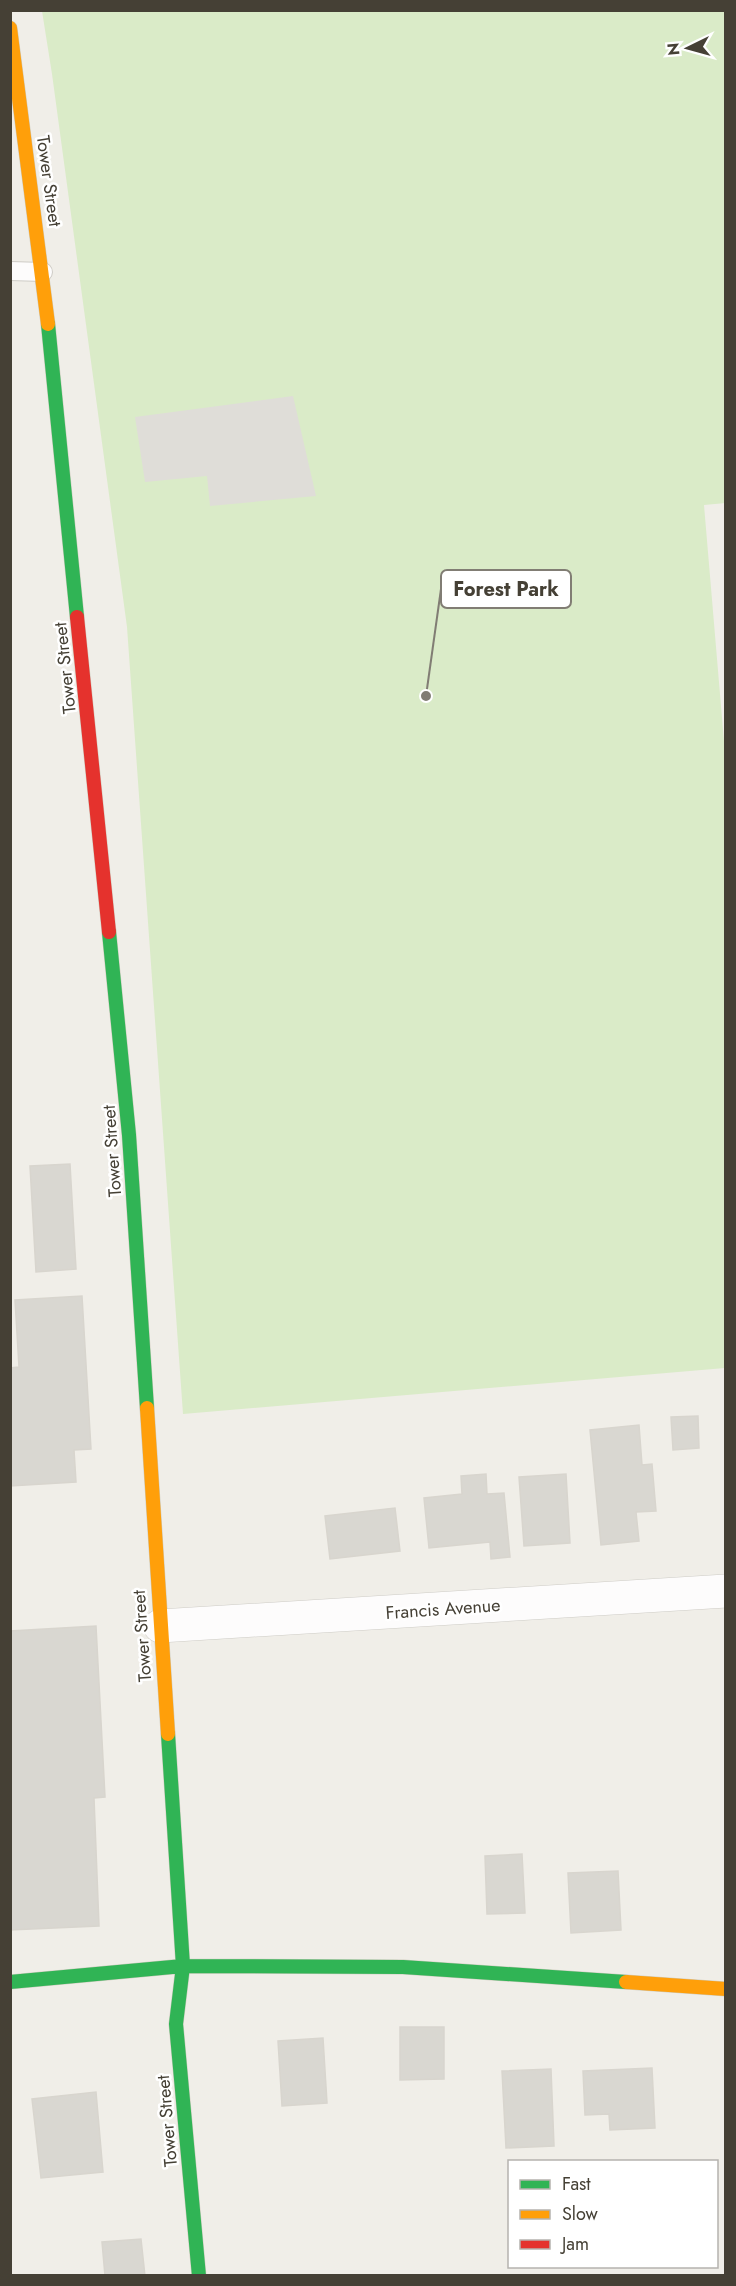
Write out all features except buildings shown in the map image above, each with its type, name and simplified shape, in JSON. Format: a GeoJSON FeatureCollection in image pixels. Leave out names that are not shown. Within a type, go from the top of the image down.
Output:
{"type":"FeatureCollection","features":[{"type":"Feature","properties":{"kind":"street","name":"Tower Street"},"geometry":{"type":"LineString","coordinates":[[10,28],[43,272],[129,1135],[183,1966],[176,2024],[199,2276]]}},
{"type":"Feature","properties":{"kind":"street","name":"Francis Avenue"},"geometry":{"type":"LineString","coordinates":[[160,1626],[726,1591]]}},
{"type":"Feature","properties":{"kind":"street"},"geometry":{"type":"LineString","coordinates":[[10,1982],[183,1966],[403,1968],[726,1989]]}},
{"type":"Feature","properties":{"kind":"lane"},"geometry":{"type":"LineString","coordinates":[[10,271],[43,272]]}},
{"type":"Feature","properties":{"kind":"green space"},"geometry":{"type":"Polygon","coordinates":[[[42,11],[725,11],[726,503],[704,505],[726,765],[725,1368],[183,1414],[127,627],[42,11]]]}},
{"type":"Feature","properties":{"kind":"shaded area"},"geometry":{"type":"Polygon","coordinates":[[[293,396],[316,496],[210,506],[207,476],[145,482],[135,417],[293,396]]]}},
{"type":"Feature","properties":{"kind":"traffic: fast"},"geometry":{"type":"LineString","coordinates":[[48,324],[77,617]]}},
{"type":"Feature","properties":{"kind":"traffic: fast"},"geometry":{"type":"LineString","coordinates":[[109,932],[129,1135],[147,1408]]}},
{"type":"Feature","properties":{"kind":"traffic: fast"},"geometry":{"type":"LineString","coordinates":[[168,1734],[183,1966],[176,2024],[199,2276]]}},
{"type":"Feature","properties":{"kind":"traffic: fast"},"geometry":{"type":"LineString","coordinates":[[10,1982],[183,1966],[403,1967],[626,1982]]}},
{"type":"Feature","properties":{"kind":"traffic: slow"},"geometry":{"type":"LineString","coordinates":[[10,28],[48,324]]}},
{"type":"Feature","properties":{"kind":"traffic: slow"},"geometry":{"type":"LineString","coordinates":[[147,1408],[168,1734]]}},
{"type":"Feature","properties":{"kind":"traffic: slow"},"geometry":{"type":"LineString","coordinates":[[626,1982],[726,1989]]}},
{"type":"Feature","properties":{"kind":"traffic: jam"},"geometry":{"type":"LineString","coordinates":[[77,617],[109,932]]}},
{"type":"Feature","properties":{"kind":"place","name":"Forest Park"},"geometry":{"type":"Point","coordinates":[426,696]}}]}
